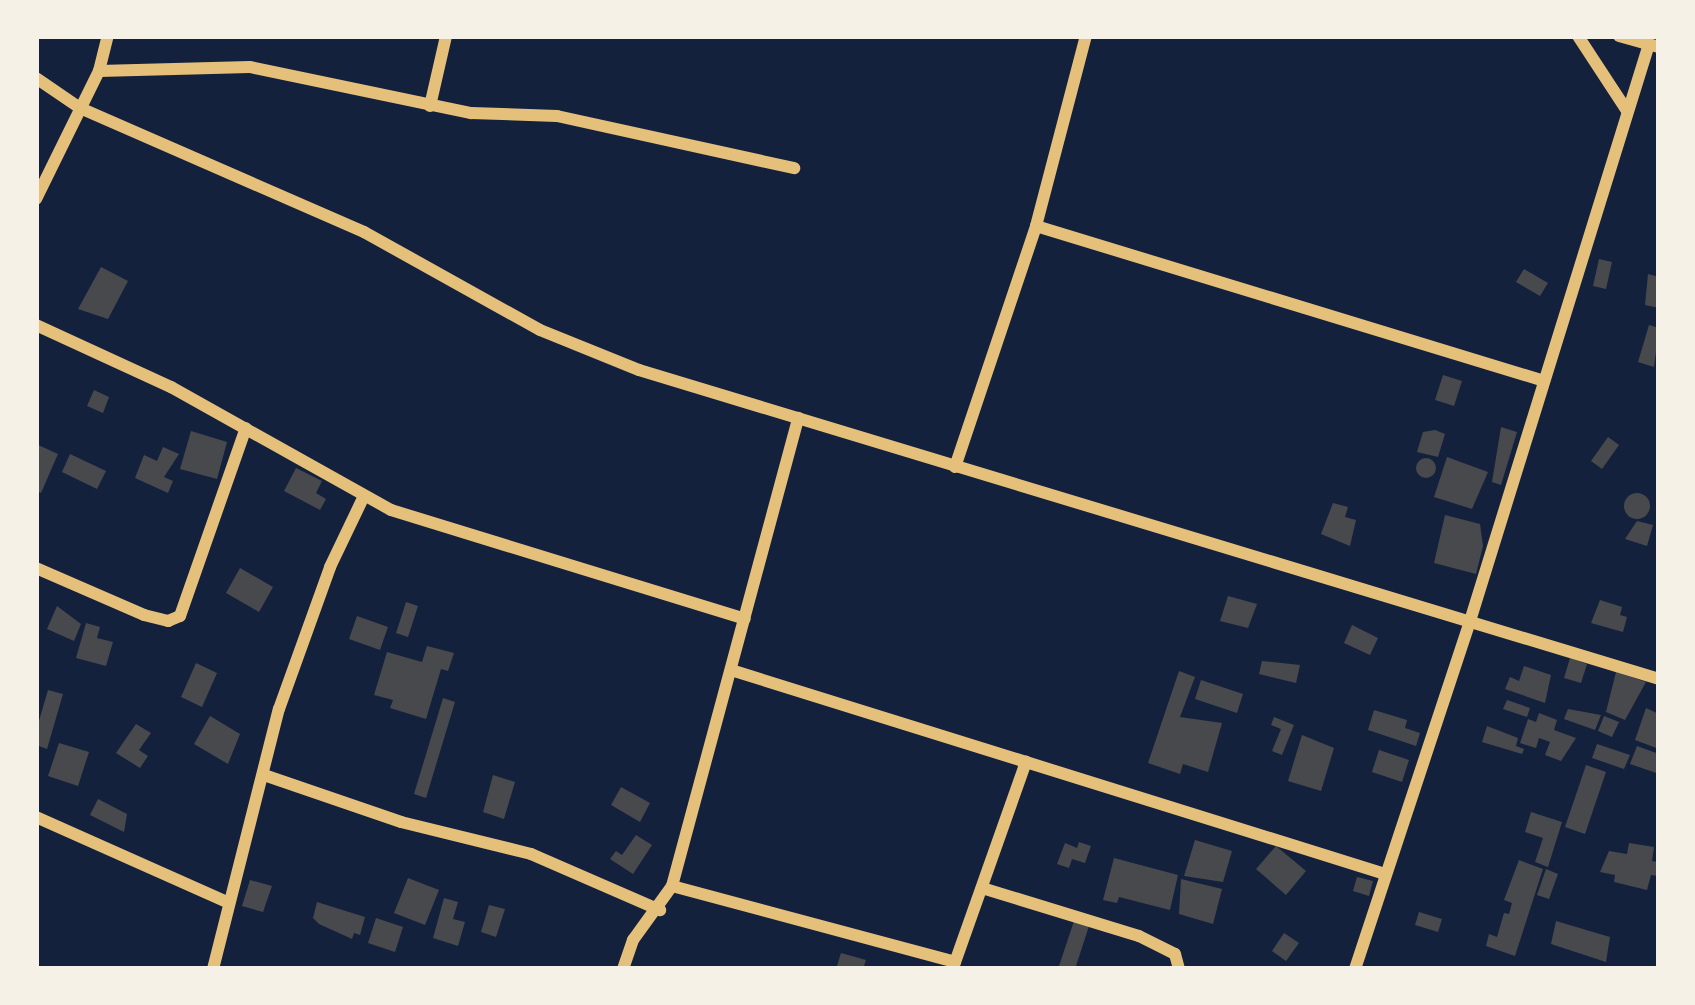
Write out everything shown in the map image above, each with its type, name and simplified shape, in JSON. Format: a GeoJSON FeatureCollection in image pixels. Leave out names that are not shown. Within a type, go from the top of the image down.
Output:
{"type":"FeatureCollection","features":[{"type":"Feature","properties":{"kind":"street"},"geometry":{"type":"LineString","coordinates":[[36,199],[100,71],[108,36]]}},
{"type":"Feature","properties":{"kind":"street"},"geometry":{"type":"LineString","coordinates":[[430,106],[446,36]]}},
{"type":"Feature","properties":{"kind":"street"},"geometry":{"type":"LineString","coordinates":[[955,467],[1036,226],[1087,36]]}},
{"type":"Feature","properties":{"kind":"street"},"geometry":{"type":"LineString","coordinates":[[1578,36],[1627,111]]}},
{"type":"Feature","properties":{"kind":"street"},"geometry":{"type":"LineString","coordinates":[[1355,969],[1470,621],[1627,111],[1654,45],[1619,36]]}},
{"type":"Feature","properties":{"kind":"street"},"geometry":{"type":"LineString","coordinates":[[100,71],[250,68],[430,106],[556,116],[794,168]]}},
{"type":"Feature","properties":{"kind":"street"},"geometry":{"type":"LineString","coordinates":[[36,78],[80,108],[364,232],[540,330],[639,370],[1659,679]]}},
{"type":"Feature","properties":{"kind":"street"},"geometry":{"type":"LineString","coordinates":[[1036,226],[1541,380]]}},
{"type":"Feature","properties":{"kind":"street"},"geometry":{"type":"LineString","coordinates":[[36,325],[245,428],[363,498],[745,620]]}},
{"type":"Feature","properties":{"kind":"street"},"geometry":{"type":"LineString","coordinates":[[623,969],[643,925],[660,910],[672,886],[798,418]]}},
{"type":"Feature","properties":{"kind":"street"},"geometry":{"type":"LineString","coordinates":[[36,568],[144,615],[168,621],[180,616],[245,428]]}},
{"type":"Feature","properties":{"kind":"street"},"geometry":{"type":"LineString","coordinates":[[213,969],[227,902],[304,636],[363,498]]}},
{"type":"Feature","properties":{"kind":"street"},"geometry":{"type":"LineString","coordinates":[[731,670],[1385,874]]}},
{"type":"Feature","properties":{"kind":"street"},"geometry":{"type":"LineString","coordinates":[[672,886],[954,966],[1026,762]]}},
{"type":"Feature","properties":{"kind":"street"},"geometry":{"type":"LineString","coordinates":[[264,775],[401,822],[531,854],[660,910]]}},
{"type":"Feature","properties":{"kind":"street"},"geometry":{"type":"LineString","coordinates":[[36,817],[227,902]]}},
{"type":"Feature","properties":{"kind":"street"},"geometry":{"type":"LineString","coordinates":[[982,888],[1139,937],[1174,954],[1179,969]]}},
{"type":"Feature","properties":{"kind":"building"},"geometry":{"type":"Polygon","coordinates":[[[1599,259],[1612,262],[1606,289],[1593,286],[1599,259]]]}},
{"type":"Feature","properties":{"kind":"building"},"geometry":{"type":"Polygon","coordinates":[[[101,267],[128,281],[108,319],[78,309],[101,267]]]}},
{"type":"Feature","properties":{"kind":"building"},"geometry":{"type":"Polygon","coordinates":[[[1524,269],[1548,283],[1540,296],[1516,282],[1524,269]]]}},
{"type":"Feature","properties":{"kind":"building"},"geometry":{"type":"Polygon","coordinates":[[[1648,274],[1659,277],[1659,308],[1645,305],[1648,274]]]}},
{"type":"Feature","properties":{"kind":"building"},"geometry":{"type":"Polygon","coordinates":[[[1649,325],[1659,328],[1654,367],[1638,362],[1649,325]]]}},
{"type":"Feature","properties":{"kind":"building"},"geometry":{"type":"Polygon","coordinates":[[[1443,375],[1462,381],[1454,406],[1435,400],[1443,375]]]}},
{"type":"Feature","properties":{"kind":"building"},"geometry":{"type":"Polygon","coordinates":[[[94,390],[109,397],[103,413],[87,406],[94,390]]]}},
{"type":"Feature","properties":{"kind":"building"},"geometry":{"type":"Polygon","coordinates":[[[1501,427],[1517,432],[1501,485],[1492,482],[1501,427]]]}},
{"type":"Feature","properties":{"kind":"building"},"geometry":{"type":"Polygon","coordinates":[[[191,431],[227,442],[217,479],[180,469],[191,431]]]}},
{"type":"Feature","properties":{"kind":"building"},"geometry":{"type":"Polygon","coordinates":[[[1423,432],[1445,434],[1438,457],[1417,452],[1423,432]]]}},
{"type":"Feature","properties":{"kind":"building"},"geometry":{"type":"Polygon","coordinates":[[[1608,437],[1619,445],[1602,469],[1591,461],[1608,437]]]}},
{"type":"Feature","properties":{"kind":"building"},"geometry":{"type":"Polygon","coordinates":[[[36,444],[58,454],[41,493],[36,491],[36,444]]]}},
{"type":"Feature","properties":{"kind":"building"},"geometry":{"type":"Polygon","coordinates":[[[163,447],[179,454],[164,477],[173,481],[168,493],[135,478],[144,455],[157,461],[163,447]]]}},
{"type":"Feature","properties":{"kind":"building"},"geometry":{"type":"Polygon","coordinates":[[[70,454],[106,471],[97,489],[62,472],[70,454]]]}},
{"type":"Feature","properties":{"kind":"building"},"geometry":{"type":"Polygon","coordinates":[[[1447,457],[1488,472],[1472,509],[1434,497],[1447,457]]]}},
{"type":"Feature","properties":{"kind":"building"},"geometry":{"type":"Polygon","coordinates":[[[1426,458],[1436,468],[1426,478],[1416,468],[1426,458]]]}},
{"type":"Feature","properties":{"kind":"building"},"geometry":{"type":"Polygon","coordinates":[[[296,468],[322,481],[316,493],[326,499],[320,510],[284,491],[296,468]]]}},
{"type":"Feature","properties":{"kind":"building"},"geometry":{"type":"Polygon","coordinates":[[[1637,493],[1650,506],[1637,519],[1624,506],[1637,493]]]}},
{"type":"Feature","properties":{"kind":"building"},"geometry":{"type":"Polygon","coordinates":[[[1333,503],[1348,507],[1345,517],[1356,520],[1350,546],[1321,534],[1333,503]]]}},
{"type":"Feature","properties":{"kind":"building"},"geometry":{"type":"Polygon","coordinates":[[[1445,515],[1480,524],[1483,546],[1476,574],[1434,563],[1445,515]]]}},
{"type":"Feature","properties":{"kind":"building"},"geometry":{"type":"Polygon","coordinates":[[[1637,521],[1653,525],[1647,546],[1625,539],[1637,521]]]}},
{"type":"Feature","properties":{"kind":"building"},"geometry":{"type":"Polygon","coordinates":[[[240,568],[273,587],[259,612],[226,593],[240,568]]]}},
{"type":"Feature","properties":{"kind":"building"},"geometry":{"type":"Polygon","coordinates":[[[1228,596],[1257,604],[1248,628],[1220,621],[1228,596]]]}},
{"type":"Feature","properties":{"kind":"building"},"geometry":{"type":"Polygon","coordinates":[[[1600,600],[1622,607],[1620,615],[1627,617],[1623,632],[1591,623],[1600,600]]]}},
{"type":"Feature","properties":{"kind":"building"},"geometry":{"type":"Polygon","coordinates":[[[406,602],[418,606],[408,637],[396,633],[406,602]]]}},
{"type":"Feature","properties":{"kind":"building"},"geometry":{"type":"Polygon","coordinates":[[[57,606],[81,624],[74,641],[47,629],[57,606]]]}},
{"type":"Feature","properties":{"kind":"building"},"geometry":{"type":"Polygon","coordinates":[[[357,616],[388,627],[380,650],[349,639],[357,616]]]}},
{"type":"Feature","properties":{"kind":"building"},"geometry":{"type":"Polygon","coordinates":[[[86,623],[100,627],[97,638],[113,642],[106,666],[76,658],[86,623]]]}},
{"type":"Feature","properties":{"kind":"building"},"geometry":{"type":"Polygon","coordinates":[[[1352,625],[1378,638],[1370,655],[1344,643],[1352,625]]]}},
{"type":"Feature","properties":{"kind":"building"},"geometry":{"type":"Polygon","coordinates":[[[427,646],[454,653],[448,671],[441,669],[426,719],[390,708],[393,700],[374,695],[387,652],[422,662],[427,646]]]}},
{"type":"Feature","properties":{"kind":"building"},"geometry":{"type":"Polygon","coordinates":[[[1570,658],[1587,664],[1581,683],[1564,678],[1570,658]]]}},
{"type":"Feature","properties":{"kind":"building"},"geometry":{"type":"Polygon","coordinates":[[[1262,661],[1300,665],[1296,683],[1259,674],[1262,661]]]}},
{"type":"Feature","properties":{"kind":"building"},"geometry":{"type":"Polygon","coordinates":[[[196,663],[217,673],[202,707],[181,697],[196,663]]]}},
{"type":"Feature","properties":{"kind":"building"},"geometry":{"type":"Polygon","coordinates":[[[1524,666],[1551,675],[1545,703],[1505,689],[1510,677],[1519,681],[1524,666]]]}},
{"type":"Feature","properties":{"kind":"building"},"geometry":{"type":"Polygon","coordinates":[[[1179,671],[1195,677],[1180,717],[1222,723],[1208,772],[1183,764],[1180,774],[1148,763],[1179,671]]]}},
{"type":"Feature","properties":{"kind":"building"},"geometry":{"type":"Polygon","coordinates":[[[1616,672],[1646,682],[1625,720],[1606,712],[1616,672]]]}},
{"type":"Feature","properties":{"kind":"building"},"geometry":{"type":"Polygon","coordinates":[[[1201,680],[1243,694],[1237,713],[1195,699],[1201,680]]]}},
{"type":"Feature","properties":{"kind":"building"},"geometry":{"type":"Polygon","coordinates":[[[48,690],[63,694],[47,749],[36,745],[36,731],[48,690]]]}},
{"type":"Feature","properties":{"kind":"building"},"geometry":{"type":"Polygon","coordinates":[[[443,698],[455,702],[426,798],[414,794],[443,698]]]}},
{"type":"Feature","properties":{"kind":"building"},"geometry":{"type":"Polygon","coordinates":[[[1507,700],[1530,708],[1527,717],[1503,709],[1507,700]]]}},
{"type":"Feature","properties":{"kind":"building"},"geometry":{"type":"Polygon","coordinates":[[[1646,708],[1659,714],[1659,749],[1635,740],[1646,708]]]}},
{"type":"Feature","properties":{"kind":"building"},"geometry":{"type":"Polygon","coordinates":[[[1568,709],[1601,715],[1595,730],[1564,719],[1568,709]]]}},
{"type":"Feature","properties":{"kind":"building"},"geometry":{"type":"Polygon","coordinates":[[[1374,710],[1407,720],[1405,728],[1420,733],[1416,746],[1368,730],[1374,710]]]}},
{"type":"Feature","properties":{"kind":"building"},"geometry":{"type":"Polygon","coordinates":[[[1539,713],[1557,720],[1554,730],[1576,738],[1561,761],[1545,755],[1550,742],[1539,738],[1536,748],[1520,743],[1528,719],[1536,722],[1539,713]]]}},
{"type":"Feature","properties":{"kind":"building"},"geometry":{"type":"Polygon","coordinates":[[[210,716],[240,734],[228,764],[194,744],[210,716]]]}},
{"type":"Feature","properties":{"kind":"building"},"geometry":{"type":"Polygon","coordinates":[[[1604,716],[1619,722],[1612,737],[1598,731],[1604,716]]]}},
{"type":"Feature","properties":{"kind":"building"},"geometry":{"type":"Polygon","coordinates":[[[1274,717],[1294,725],[1282,755],[1272,751],[1281,729],[1271,725],[1274,717]]]}},
{"type":"Feature","properties":{"kind":"building"},"geometry":{"type":"Polygon","coordinates":[[[136,724],[151,733],[139,750],[148,756],[140,768],[116,753],[136,724]]]}},
{"type":"Feature","properties":{"kind":"building"},"geometry":{"type":"Polygon","coordinates":[[[1487,726],[1518,738],[1516,746],[1524,749],[1522,754],[1482,742],[1487,726]]]}},
{"type":"Feature","properties":{"kind":"building"},"geometry":{"type":"Polygon","coordinates":[[[1302,735],[1334,748],[1321,791],[1288,781],[1302,735]]]}},
{"type":"Feature","properties":{"kind":"building"},"geometry":{"type":"Polygon","coordinates":[[[59,743],[89,752],[78,786],[48,776],[59,743]]]}},
{"type":"Feature","properties":{"kind":"building"},"geometry":{"type":"Polygon","coordinates":[[[1597,744],[1630,755],[1624,769],[1592,758],[1597,744]]]}},
{"type":"Feature","properties":{"kind":"building"},"geometry":{"type":"Polygon","coordinates":[[[1637,746],[1659,754],[1659,774],[1630,764],[1637,746]]]}},
{"type":"Feature","properties":{"kind":"building"},"geometry":{"type":"Polygon","coordinates":[[[1379,750],[1409,760],[1402,782],[1372,772],[1379,750]]]}},
{"type":"Feature","properties":{"kind":"building"},"geometry":{"type":"Polygon","coordinates":[[[1586,765],[1606,772],[1585,834],[1565,827],[1586,765]]]}},
{"type":"Feature","properties":{"kind":"building"},"geometry":{"type":"Polygon","coordinates":[[[493,775],[515,782],[504,819],[483,812],[493,775]]]}},
{"type":"Feature","properties":{"kind":"building"},"geometry":{"type":"Polygon","coordinates":[[[621,787],[650,803],[640,822],[611,805],[621,787]]]}},
{"type":"Feature","properties":{"kind":"building"},"geometry":{"type":"Polygon","coordinates":[[[98,799],[127,814],[124,832],[90,815],[98,799]]]}},
{"type":"Feature","properties":{"kind":"building"},"geometry":{"type":"Polygon","coordinates":[[[1531,812],[1562,822],[1548,867],[1535,862],[1543,838],[1525,832],[1531,812]]]}},
{"type":"Feature","properties":{"kind":"building"},"geometry":{"type":"Polygon","coordinates":[[[636,835],[652,845],[633,874],[610,859],[616,851],[622,855],[636,835]]]}},
{"type":"Feature","properties":{"kind":"building"},"geometry":{"type":"Polygon","coordinates":[[[1195,840],[1232,851],[1223,882],[1184,876],[1195,840]]]}},
{"type":"Feature","properties":{"kind":"building"},"geometry":{"type":"Polygon","coordinates":[[[1079,842],[1091,846],[1085,863],[1072,859],[1069,868],[1057,864],[1065,843],[1077,848],[1079,842]]]}},
{"type":"Feature","properties":{"kind":"building"},"geometry":{"type":"Polygon","coordinates":[[[1629,843],[1654,847],[1652,861],[1659,862],[1658,876],[1651,875],[1647,890],[1614,882],[1615,875],[1600,872],[1609,851],[1627,854],[1629,843]]]}},
{"type":"Feature","properties":{"kind":"building"},"geometry":{"type":"Polygon","coordinates":[[[1276,846],[1306,871],[1286,895],[1256,869],[1276,846]]]}},
{"type":"Feature","properties":{"kind":"building"},"geometry":{"type":"Polygon","coordinates":[[[1114,858],[1178,875],[1170,910],[1119,897],[1117,903],[1103,900],[1114,858]]]}},
{"type":"Feature","properties":{"kind":"building"},"geometry":{"type":"Polygon","coordinates":[[[1519,860],[1543,869],[1515,956],[1486,946],[1489,934],[1497,937],[1504,913],[1509,914],[1512,903],[1504,900],[1519,860]]]}},
{"type":"Feature","properties":{"kind":"building"},"geometry":{"type":"Polygon","coordinates":[[[1546,869],[1558,874],[1549,899],[1537,895],[1546,869]]]}},
{"type":"Feature","properties":{"kind":"building"},"geometry":{"type":"Polygon","coordinates":[[[1357,877],[1373,881],[1369,896],[1353,891],[1357,877]]]}},
{"type":"Feature","properties":{"kind":"building"},"geometry":{"type":"Polygon","coordinates":[[[408,878],[439,890],[425,925],[394,913],[408,878]]]}},
{"type":"Feature","properties":{"kind":"building"},"geometry":{"type":"Polygon","coordinates":[[[1181,879],[1222,889],[1213,924],[1179,914],[1181,879]]]}},
{"type":"Feature","properties":{"kind":"building"},"geometry":{"type":"Polygon","coordinates":[[[250,880],[272,886],[263,912],[242,906],[250,880]]]}},
{"type":"Feature","properties":{"kind":"building"},"geometry":{"type":"Polygon","coordinates":[[[444,898],[458,902],[453,919],[465,922],[458,946],[433,938],[444,898]]]}},
{"type":"Feature","properties":{"kind":"building"},"geometry":{"type":"Polygon","coordinates":[[[317,902],[365,917],[360,935],[354,933],[352,939],[319,924],[313,918],[317,902]]]}},
{"type":"Feature","properties":{"kind":"building"},"geometry":{"type":"Polygon","coordinates":[[[489,905],[505,909],[496,937],[481,932],[489,905]]]}},
{"type":"Feature","properties":{"kind":"building"},"geometry":{"type":"Polygon","coordinates":[[[1419,912],[1442,919],[1438,932],[1415,925],[1419,912]]]}},
{"type":"Feature","properties":{"kind":"building"},"geometry":{"type":"Polygon","coordinates":[[[376,918],[403,927],[395,952],[368,943],[376,918]]]}},
{"type":"Feature","properties":{"kind":"building"},"geometry":{"type":"Polygon","coordinates":[[[1074,921],[1089,926],[1075,969],[1069,969],[1059,966],[1074,921]]]}},
{"type":"Feature","properties":{"kind":"building"},"geometry":{"type":"Polygon","coordinates":[[[1556,921],[1610,937],[1606,962],[1551,944],[1556,921]]]}},
{"type":"Feature","properties":{"kind":"building"},"geometry":{"type":"Polygon","coordinates":[[[1284,933],[1299,943],[1286,961],[1272,951],[1284,933]]]}},
{"type":"Feature","properties":{"kind":"building"},"geometry":{"type":"Polygon","coordinates":[[[841,953],[866,960],[863,969],[836,969],[841,953]]]}}]}
